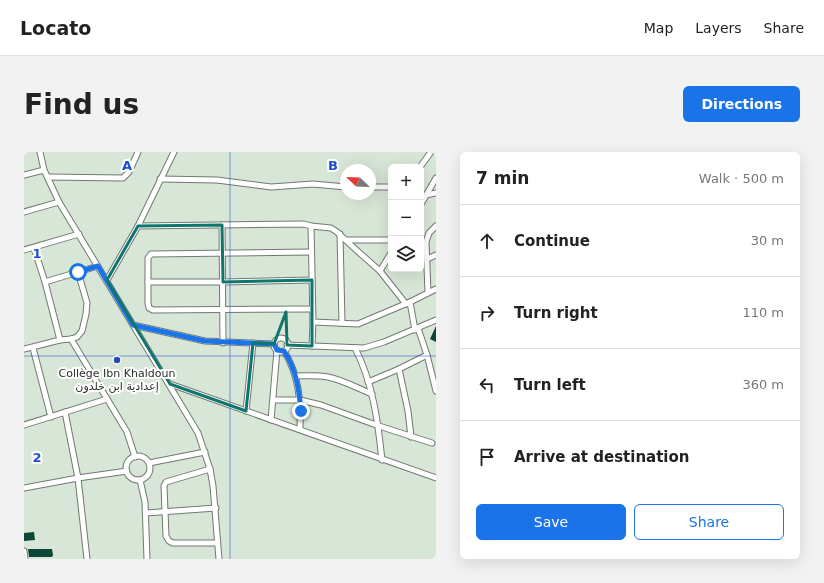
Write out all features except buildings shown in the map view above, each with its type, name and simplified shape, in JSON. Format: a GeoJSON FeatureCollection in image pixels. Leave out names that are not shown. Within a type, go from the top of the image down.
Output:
{"type":"FeatureCollection","features":[{"type":"Feature","properties":{"kind":"street"},"geometry":{"type":"LineString","coordinates":[[40,152],[44,170],[60,202],[198,433],[210,470],[216,508],[219,559]]}},
{"type":"Feature","properties":{"kind":"street"},"geometry":{"type":"LineString","coordinates":[[48,177],[123,178],[129,172],[138,152]]}},
{"type":"Feature","properties":{"kind":"street"},"geometry":{"type":"LineString","coordinates":[[107,280],[138,226],[174,152]]}},
{"type":"Feature","properties":{"kind":"street"},"geometry":{"type":"LineString","coordinates":[[422,164],[431,152]]}},
{"type":"Feature","properties":{"kind":"street"},"geometry":{"type":"LineString","coordinates":[[24,175],[44,170]]}},
{"type":"Feature","properties":{"kind":"street"},"geometry":{"type":"LineString","coordinates":[[423,200],[436,178]]}},
{"type":"Feature","properties":{"kind":"street"},"geometry":{"type":"LineString","coordinates":[[160,179],[217,180],[271,187],[313,184],[340,186]]}},
{"type":"Feature","properties":{"kind":"street"},"geometry":{"type":"LineString","coordinates":[[376,187],[388,187]]}},
{"type":"Feature","properties":{"kind":"street"},"geometry":{"type":"LineString","coordinates":[[426,195],[436,193]]}},
{"type":"Feature","properties":{"kind":"street"},"geometry":{"type":"LineString","coordinates":[[24,212],[60,202]]}},
{"type":"Feature","properties":{"kind":"street"},"geometry":{"type":"LineString","coordinates":[[138,226],[304,224],[331,228],[340,234],[380,271],[408,303],[416,329],[427,355],[436,391]]}},
{"type":"Feature","properties":{"kind":"street"},"geometry":{"type":"LineString","coordinates":[[222,225],[223,343]]}},
{"type":"Feature","properties":{"kind":"street"},"geometry":{"type":"LineString","coordinates":[[311,226],[312,346]]}},
{"type":"Feature","properties":{"kind":"street"},"geometry":{"type":"LineString","coordinates":[[428,292],[426,242],[429,233],[436,226]]}},
{"type":"Feature","properties":{"kind":"street"},"geometry":{"type":"LineString","coordinates":[[24,250],[79,234]]}},
{"type":"Feature","properties":{"kind":"street"},"geometry":{"type":"LineString","coordinates":[[340,234],[342,323]]}},
{"type":"Feature","properties":{"kind":"street"},"geometry":{"type":"LineString","coordinates":[[346,240],[388,240]]}},
{"type":"Feature","properties":{"kind":"street"},"geometry":{"type":"LineString","coordinates":[[34,248],[45,282],[60,340]]}},
{"type":"Feature","properties":{"kind":"street"},"geometry":{"type":"LineString","coordinates":[[311,252],[151,254],[148,258],[148,282],[149,308],[153,310],[312,309]]}},
{"type":"Feature","properties":{"kind":"street"},"geometry":{"type":"LineString","coordinates":[[427,259],[436,255]]}},
{"type":"Feature","properties":{"kind":"street"},"geometry":{"type":"LineString","coordinates":[[380,271],[388,258]]}},
{"type":"Feature","properties":{"kind":"street"},"geometry":{"type":"LineString","coordinates":[[45,282],[98,266]]}},
{"type":"Feature","properties":{"kind":"street"},"geometry":{"type":"LineString","coordinates":[[24,349],[34,348],[60,340],[71,339],[77,337],[82,331],[87,308],[78,272]]}},
{"type":"Feature","properties":{"kind":"street"},"geometry":{"type":"LineString","coordinates":[[148,282],[312,280]]}},
{"type":"Feature","properties":{"kind":"street"},"geometry":{"type":"LineString","coordinates":[[313,322],[358,324],[408,303],[436,289]]}},
{"type":"Feature","properties":{"kind":"street"},"geometry":{"type":"LineString","coordinates":[[288,346],[355,348],[374,346],[436,320]]}},
{"type":"Feature","properties":{"kind":"street"},"geometry":{"type":"LineString","coordinates":[[133,325],[186,338],[223,343],[274,344]]}},
{"type":"Feature","properties":{"kind":"street"},"geometry":{"type":"LineString","coordinates":[[274,344],[277,339],[281,338],[285,340],[288,346]]}},
{"type":"Feature","properties":{"kind":"street"},"geometry":{"type":"LineString","coordinates":[[71,339],[127,432],[135,457]]}},
{"type":"Feature","properties":{"kind":"street"},"geometry":{"type":"LineString","coordinates":[[246,411],[253,343]]}},
{"type":"Feature","properties":{"kind":"street"},"geometry":{"type":"LineString","coordinates":[[271,420],[274,400],[277,350],[274,344]]}},
{"type":"Feature","properties":{"kind":"street"},"geometry":{"type":"LineString","coordinates":[[284,351],[288,346]]}},
{"type":"Feature","properties":{"kind":"street"},"geometry":{"type":"LineString","coordinates":[[34,348],[51,417]]}},
{"type":"Feature","properties":{"kind":"street"},"geometry":{"type":"LineString","coordinates":[[355,348],[361,360],[372,394],[382,460]]}},
{"type":"Feature","properties":{"kind":"street"},"geometry":{"type":"LineString","coordinates":[[277,350],[284,351]]}},
{"type":"Feature","properties":{"kind":"street"},"geometry":{"type":"LineString","coordinates":[[284,351],[296,376],[300,400],[300,430]]}},
{"type":"Feature","properties":{"kind":"street"},"geometry":{"type":"LineString","coordinates":[[368,382],[427,355]]}},
{"type":"Feature","properties":{"kind":"street"},"geometry":{"type":"LineString","coordinates":[[399,369],[408,411],[411,436]]}},
{"type":"Feature","properties":{"kind":"street"},"geometry":{"type":"LineString","coordinates":[[296,376],[327,377],[339,380],[372,394]]}},
{"type":"Feature","properties":{"kind":"street"},"geometry":{"type":"LineString","coordinates":[[170,384],[436,478]]}},
{"type":"Feature","properties":{"kind":"street"},"geometry":{"type":"LineString","coordinates":[[24,425],[107,399]]}},
{"type":"Feature","properties":{"kind":"street"},"geometry":{"type":"LineString","coordinates":[[274,400],[300,400],[321,405],[378,426],[432,443]]}},
{"type":"Feature","properties":{"kind":"street"},"geometry":{"type":"LineString","coordinates":[[65,412],[78,478],[87,559]]}},
{"type":"Feature","properties":{"kind":"street"},"geometry":{"type":"LineString","coordinates":[[149,463],[205,452]]}},
{"type":"Feature","properties":{"kind":"street"},"geometry":{"type":"LineString","coordinates":[[135,457],[140,457],[146,459],[149,463],[149,474],[145,478],[140,480],[131,478],[127,471],[128,462],[135,457]]}},
{"type":"Feature","properties":{"kind":"street"},"geometry":{"type":"LineString","coordinates":[[210,470],[166,482],[164,486],[166,536],[169,541],[173,543],[218,543]]}},
{"type":"Feature","properties":{"kind":"street"},"geometry":{"type":"LineString","coordinates":[[24,488],[127,471]]}},
{"type":"Feature","properties":{"kind":"street"},"geometry":{"type":"LineString","coordinates":[[140,480],[146,513],[147,559]]}},
{"type":"Feature","properties":{"kind":"street"},"geometry":{"type":"LineString","coordinates":[[146,513],[216,508]]}},
{"type":"Feature","properties":{"kind":"street"},"geometry":{"type":"LineString","coordinates":[[24,551],[26,559]]}},
{"type":"Feature","properties":{"kind":"highlighted area"},"geometry":{"type":"Polygon","coordinates":[[[222,225],[223,282],[312,280],[312,346],[287,345],[286,312],[274,344],[253,343],[246,411],[170,384],[107,280],[138,226],[222,225]]]}},
{"type":"Feature","properties":{"kind":"place","name":"Collège Ibn Khaldoun إعدادية ابن خلدون"},"geometry":{"type":"Point","coordinates":[117,360]}},
{"type":"Feature","properties":{"kind":"route"},"geometry":{"type":"LineString","coordinates":[[78,272],[98,266],[133,325],[205,341],[223,343],[274,344],[277,350],[284,351],[292,366],[299,388],[301,411]]}}]}
